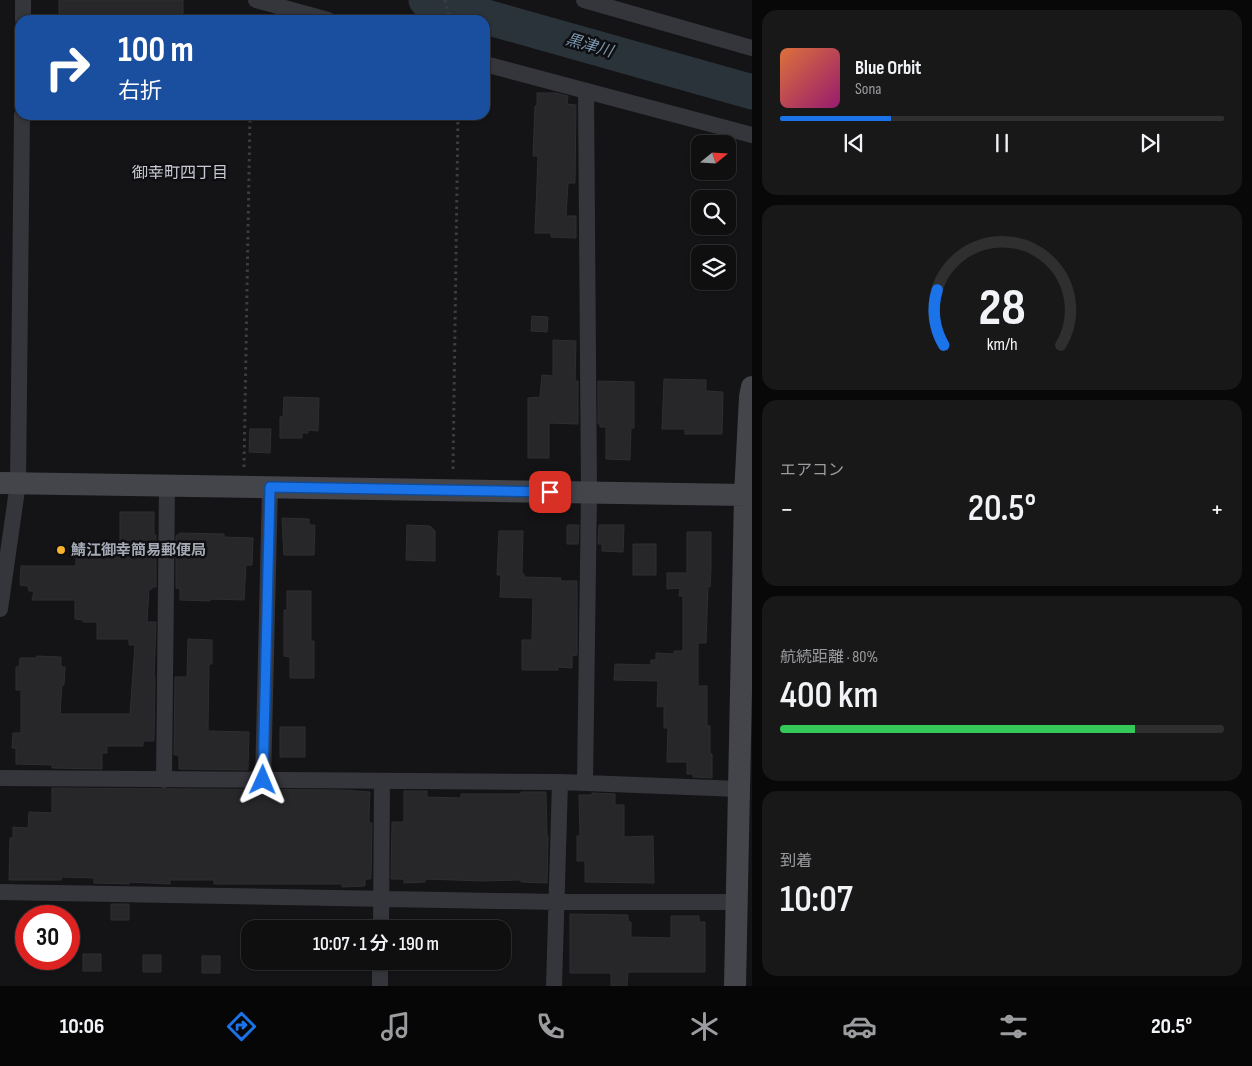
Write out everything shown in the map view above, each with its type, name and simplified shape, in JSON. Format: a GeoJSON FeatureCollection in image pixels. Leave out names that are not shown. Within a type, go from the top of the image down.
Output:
{"type":"FeatureCollection","features":[{"type":"Feature","properties":{"kind":"street"},"geometry":{"type":"LineString","coordinates":[[23,0],[23,15]]}},
{"type":"Feature","properties":{"kind":"street"},"geometry":{"type":"LineString","coordinates":[[256,0],[310,15]]}},
{"type":"Feature","properties":{"kind":"street"},"geometry":{"type":"LineString","coordinates":[[584,0],[752,48]]}},
{"type":"Feature","properties":{"kind":"street"},"geometry":{"type":"LineString","coordinates":[[490,65],[752,135]]}},
{"type":"Feature","properties":{"kind":"street"},"geometry":{"type":"LineString","coordinates":[[585,783],[589,493],[586,91]]}},
{"type":"Feature","properties":{"kind":"street"},"geometry":{"type":"LineString","coordinates":[[0,608],[9,483],[22,120]]}},
{"type":"Feature","properties":{"kind":"street"},"geometry":{"type":"LineString","coordinates":[[735,986],[737,902],[745,880],[739,789],[746,752],[748,495],[752,386]]}},
{"type":"Feature","properties":{"kind":"street"},"geometry":{"type":"LineString","coordinates":[[9,483],[748,495]]}},
{"type":"Feature","properties":{"kind":"street"},"geometry":{"type":"LineString","coordinates":[[164,780],[167,486]]}},
{"type":"Feature","properties":{"kind":"street"},"geometry":{"type":"LineString","coordinates":[[263,780],[270,487]]}},
{"type":"Feature","properties":{"kind":"street"},"geometry":{"type":"LineString","coordinates":[[0,778],[560,782],[739,789]]}},
{"type":"Feature","properties":{"kind":"street"},"geometry":{"type":"LineString","coordinates":[[381,920],[382,782]]}},
{"type":"Feature","properties":{"kind":"street"},"geometry":{"type":"LineString","coordinates":[[554,986],[560,782]]}},
{"type":"Feature","properties":{"kind":"street"},"geometry":{"type":"LineString","coordinates":[[0,892],[557,902],[737,902]]}},
{"type":"Feature","properties":{"kind":"street"},"geometry":{"type":"LineString","coordinates":[[380,970],[380,986]]}},
{"type":"Feature","properties":{"kind":"path"},"geometry":{"type":"LineString","coordinates":[[446,0],[449,15]]}},
{"type":"Feature","properties":{"kind":"path"},"geometry":{"type":"LineString","coordinates":[[244,487],[250,120]]}},
{"type":"Feature","properties":{"kind":"path"},"geometry":{"type":"LineString","coordinates":[[453,490],[458,120]]}},
{"type":"Feature","properties":{"kind":"building"},"geometry":{"type":"Polygon","coordinates":[[[59,0],[183,0],[183,15],[59,15],[59,0]]]}},
{"type":"Feature","properties":{"kind":"building"},"geometry":{"type":"Polygon","coordinates":[[[537,93],[556,93],[568,96],[567,104],[576,105],[575,183],[568,183],[566,216],[576,216],[576,238],[551,237],[551,233],[535,233],[538,156],[533,156],[537,93]]]}},
{"type":"Feature","properties":{"kind":"building"},"geometry":{"type":"Polygon","coordinates":[[[532,316],[548,317],[547,332],[531,331],[532,316]]]}},
{"type":"Feature","properties":{"kind":"building"},"geometry":{"type":"Polygon","coordinates":[[[553,340],[576,341],[575,381],[578,381],[578,424],[549,423],[549,458],[528,458],[528,398],[540,397],[542,375],[553,376],[553,340]]]}},
{"type":"Feature","properties":{"kind":"building"},"geometry":{"type":"Polygon","coordinates":[[[664,379],[706,380],[706,391],[723,392],[722,434],[685,434],[685,429],[662,429],[664,379]]]}},
{"type":"Feature","properties":{"kind":"building"},"geometry":{"type":"Polygon","coordinates":[[[598,381],[634,382],[634,428],[631,428],[630,460],[606,459],[606,427],[600,427],[600,424],[598,424],[598,381]]]}},
{"type":"Feature","properties":{"kind":"building"},"geometry":{"type":"Polygon","coordinates":[[[284,397],[319,398],[318,431],[308,430],[308,433],[302,433],[302,438],[280,438],[280,417],[283,417],[284,397]]]}},
{"type":"Feature","properties":{"kind":"building"},"geometry":{"type":"Polygon","coordinates":[[[250,429],[271,429],[270,453],[249,452],[250,429]]]}},
{"type":"Feature","properties":{"kind":"building"},"geometry":{"type":"Polygon","coordinates":[[[120,512],[154,512],[156,587],[149,589],[147,622],[156,622],[154,741],[143,741],[143,746],[107,746],[107,753],[102,753],[102,769],[52,768],[52,765],[16,764],[16,748],[12,748],[13,733],[21,733],[21,690],[16,690],[16,667],[19,667],[20,658],[37,658],[37,656],[61,657],[61,667],[65,667],[60,714],[130,714],[135,645],[129,645],[129,639],[97,639],[97,622],[83,622],[83,620],[75,619],[75,600],[32,600],[34,591],[29,591],[28,586],[20,585],[21,566],[76,566],[76,541],[120,542],[120,512]]]}},
{"type":"Feature","properties":{"kind":"building"},"geometry":{"type":"Polygon","coordinates":[[[282,518],[309,519],[309,525],[315,525],[314,555],[284,555],[282,518]]]}},
{"type":"Feature","properties":{"kind":"building"},"geometry":{"type":"Polygon","coordinates":[[[407,525],[430,526],[435,531],[435,561],[406,560],[407,525]]]}},
{"type":"Feature","properties":{"kind":"building"},"geometry":{"type":"Polygon","coordinates":[[[568,525],[579,525],[578,544],[567,544],[568,525]]]}},
{"type":"Feature","properties":{"kind":"building"},"geometry":{"type":"Polygon","coordinates":[[[599,525],[624,525],[623,552],[602,551],[602,544],[598,544],[599,525]]]}},
{"type":"Feature","properties":{"kind":"building"},"geometry":{"type":"Polygon","coordinates":[[[499,531],[523,531],[522,574],[524,574],[524,577],[561,578],[560,581],[577,581],[577,655],[572,656],[572,668],[558,667],[558,670],[522,670],[522,640],[532,640],[533,598],[500,597],[501,575],[497,575],[499,531]]]}},
{"type":"Feature","properties":{"kind":"building"},"geometry":{"type":"Polygon","coordinates":[[[687,532],[711,532],[711,568],[710,587],[708,586],[706,643],[698,643],[698,686],[707,686],[707,726],[710,726],[712,778],[693,777],[693,774],[687,774],[687,762],[667,762],[668,728],[664,728],[664,706],[657,707],[658,681],[614,680],[615,664],[651,665],[651,660],[656,660],[656,653],[674,654],[674,651],[683,651],[683,596],[679,596],[680,588],[667,589],[667,573],[687,573],[687,532]]]}},
{"type":"Feature","properties":{"kind":"building"},"geometry":{"type":"Polygon","coordinates":[[[180,533],[224,534],[224,537],[253,538],[252,565],[246,565],[244,600],[180,600],[180,589],[176,588],[176,536],[180,533]]]}},
{"type":"Feature","properties":{"kind":"building"},"geometry":{"type":"Polygon","coordinates":[[[633,544],[656,544],[656,575],[633,575],[633,544]]]}},
{"type":"Feature","properties":{"kind":"building"},"geometry":{"type":"Polygon","coordinates":[[[287,591],[311,591],[311,641],[314,641],[314,678],[290,678],[290,657],[284,656],[284,610],[287,610],[287,591]]]}},
{"type":"Feature","properties":{"kind":"building"},"geometry":{"type":"Polygon","coordinates":[[[188,639],[212,640],[212,664],[209,664],[208,731],[249,732],[248,770],[179,769],[179,755],[174,755],[175,677],[187,677],[188,639]]]}},
{"type":"Feature","properties":{"kind":"building"},"geometry":{"type":"Polygon","coordinates":[[[280,727],[305,727],[305,757],[280,757],[280,727]]]}},
{"type":"Feature","properties":{"kind":"building"},"geometry":{"type":"Polygon","coordinates":[[[52,788],[341,790],[370,792],[369,823],[372,823],[371,879],[365,879],[365,886],[342,887],[342,884],[214,884],[214,880],[170,880],[170,884],[129,882],[129,884],[94,883],[94,878],[62,877],[61,880],[9,880],[10,838],[13,838],[13,827],[28,828],[29,812],[52,813],[52,788]]]}},
{"type":"Feature","properties":{"kind":"building"},"geometry":{"type":"Polygon","coordinates":[[[404,791],[427,791],[427,797],[461,798],[461,794],[546,792],[548,836],[547,883],[521,882],[521,880],[425,879],[425,882],[404,883],[404,879],[391,879],[392,822],[404,822],[404,791]]]}},
{"type":"Feature","properties":{"kind":"building"},"geometry":{"type":"Polygon","coordinates":[[[592,793],[615,794],[615,805],[624,805],[624,837],[653,836],[654,883],[585,882],[585,861],[577,861],[577,836],[580,836],[579,795],[592,795],[592,793]]]}},
{"type":"Feature","properties":{"kind":"building"},"geometry":{"type":"Polygon","coordinates":[[[111,904],[129,904],[129,920],[111,920],[111,904]]]}},
{"type":"Feature","properties":{"kind":"building"},"geometry":{"type":"Polygon","coordinates":[[[570,914],[628,915],[628,922],[631,922],[631,937],[671,938],[671,916],[699,916],[699,922],[705,922],[705,972],[628,972],[627,986],[611,986],[611,973],[570,973],[570,914]]]}},
{"type":"Feature","properties":{"kind":"building"},"geometry":{"type":"Polygon","coordinates":[[[83,954],[101,954],[101,971],[83,971],[83,954]]]}},
{"type":"Feature","properties":{"kind":"building"},"geometry":{"type":"Polygon","coordinates":[[[143,955],[161,955],[161,972],[143,972],[143,955]]]}},
{"type":"Feature","properties":{"kind":"building"},"geometry":{"type":"Polygon","coordinates":[[[202,956],[220,956],[220,973],[202,973],[202,956]]]}},
{"type":"Feature","properties":{"kind":"waterway","name":"黒津川"},"geometry":{"type":"LineString","coordinates":[[426,0],[479,15]]}},
{"type":"Feature","properties":{"kind":"waterway","name":"黒津川"},"geometry":{"type":"LineString","coordinates":[[490,18],[752,92]]}},
{"type":"Feature","properties":{"kind":"place","name":"鯖江御幸簡易郵便局"},"geometry":{"type":"Point","coordinates":[61,550]}},
{"type":"Feature","properties":{"kind":"district","name":"御幸町四丁目"},"geometry":{"type":"Point","coordinates":[180,173]}},
{"type":"Feature","properties":{"kind":"route"},"geometry":{"type":"LineString","coordinates":[[263,780],[270,487],[550,492]]}}]}
